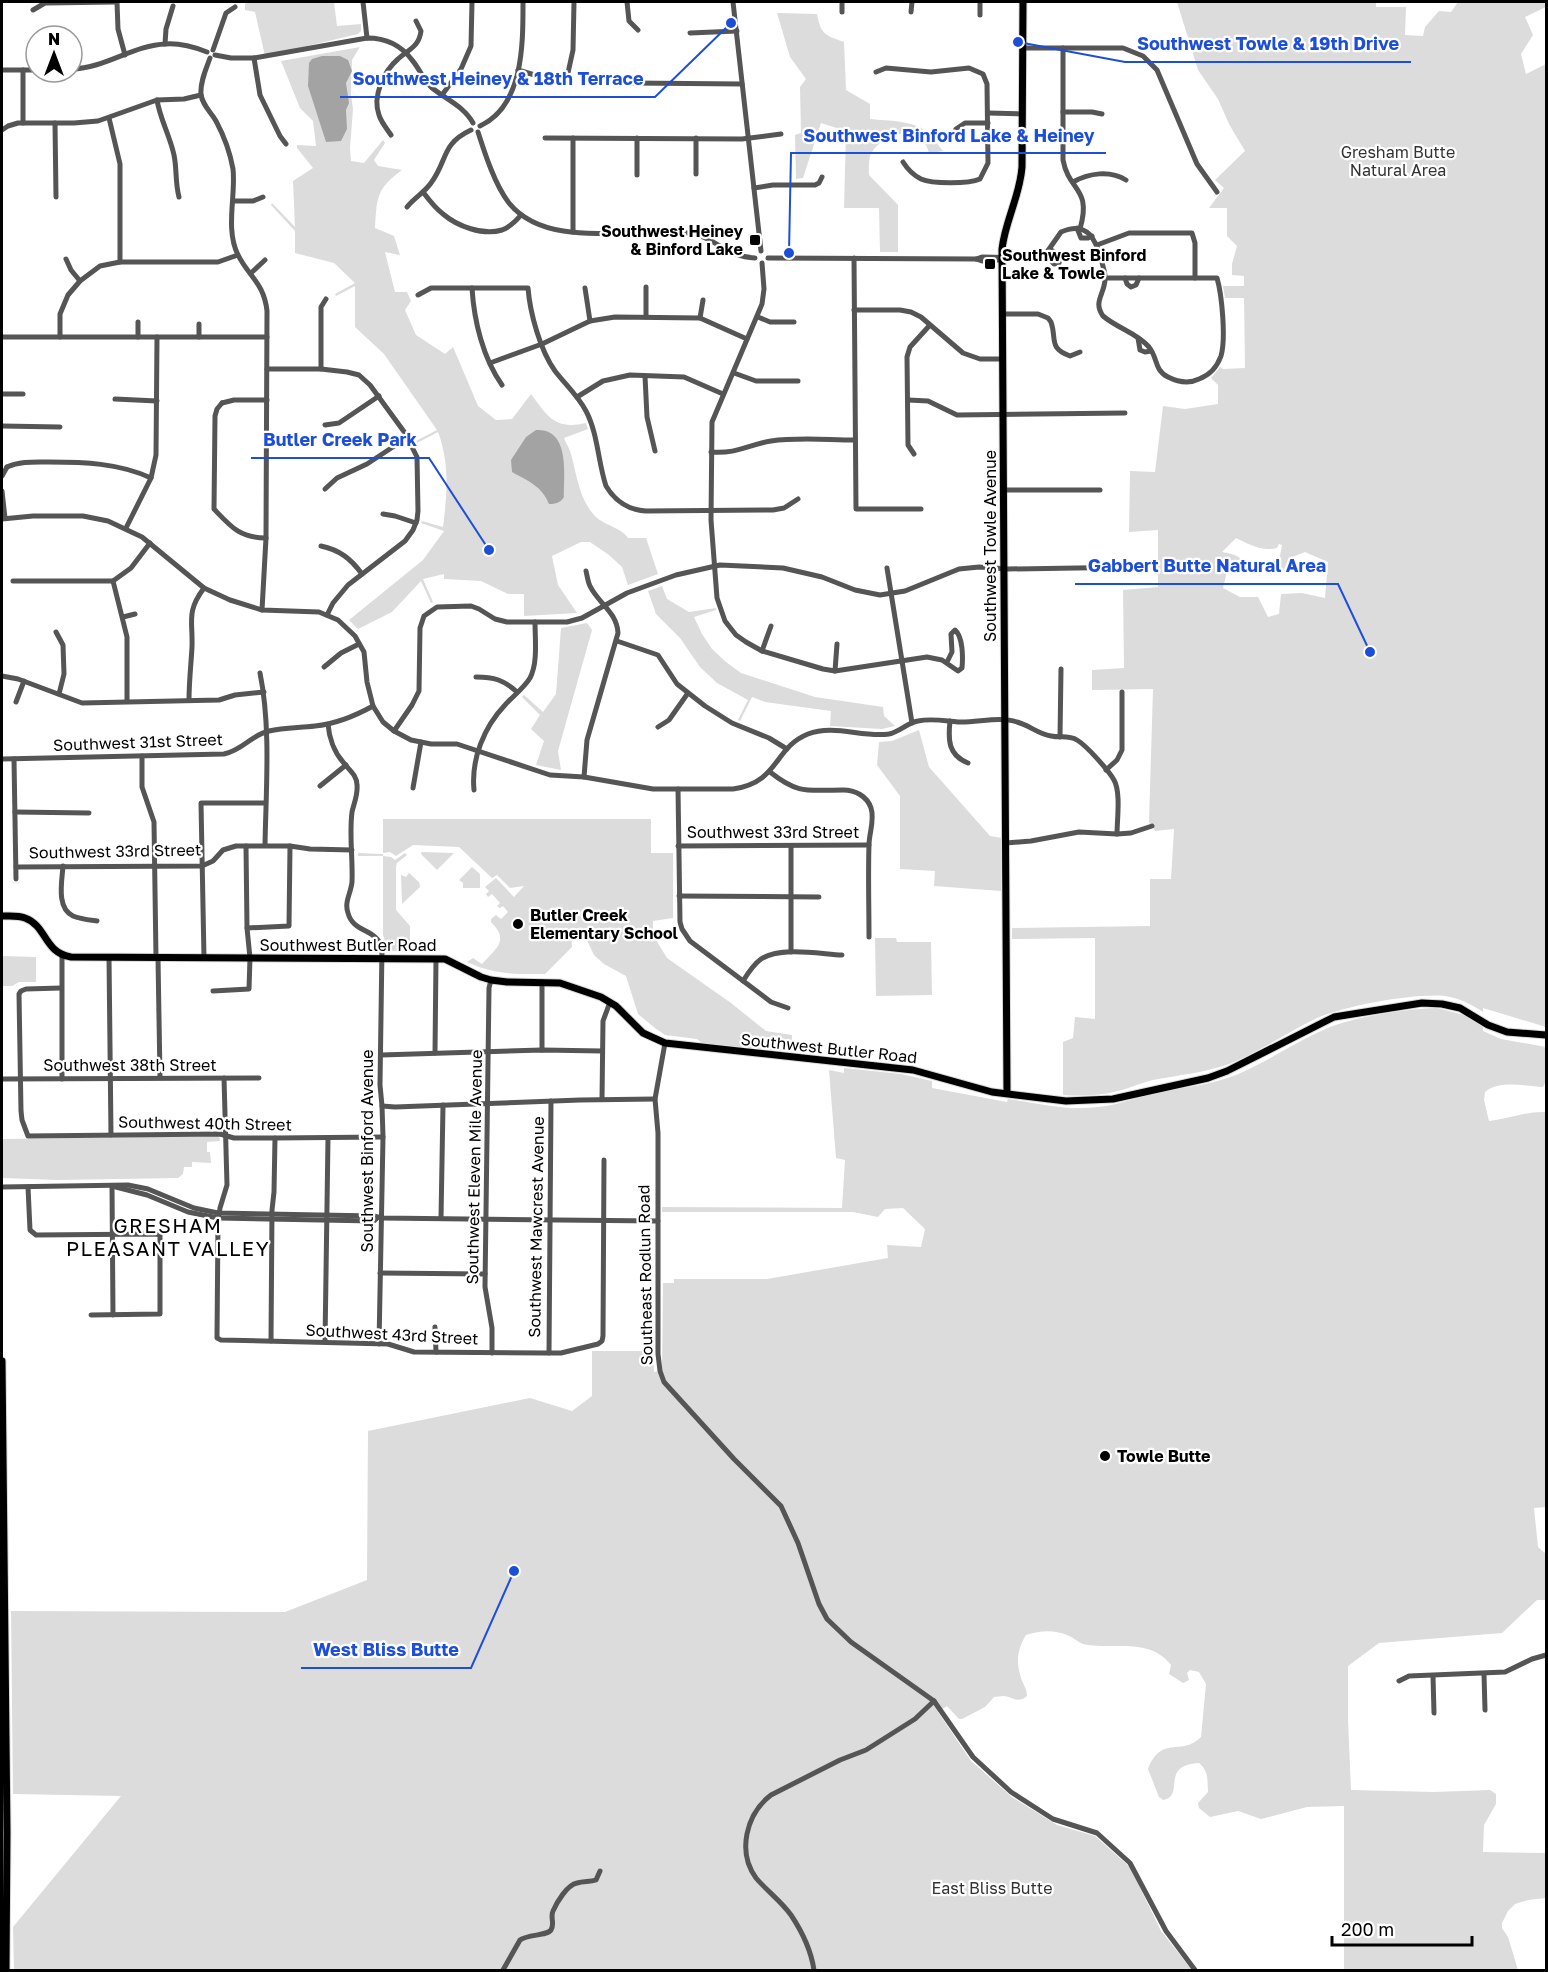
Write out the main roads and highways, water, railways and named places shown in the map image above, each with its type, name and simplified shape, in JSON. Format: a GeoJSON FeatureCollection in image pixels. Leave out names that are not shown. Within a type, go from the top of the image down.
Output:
{"type":"FeatureCollection","features":[{"type":"Feature","properties":{"kind":"main road","name":"Southwest Towle Avenue"},"geometry":{"type":"LineString","coordinates":[[1007,1093],[1003,259],[1005,230],[1022,174],[1023,2]]}},
{"type":"Feature","properties":{"kind":"main road","name":"Southwest Butler Road"},"geometry":{"type":"LineString","coordinates":[[2,916],[20,916],[33,922],[49,945],[71,957],[382,958],[450,961],[491,980],[567,985],[610,1002],[643,1033],[665,1043],[913,1070],[984,1090],[1059,1101],[1113,1099],[1218,1075],[1334,1017],[1422,1003],[1460,1008],[1488,1025],[1507,1032],[1546,1035]]}},
{"type":"Feature","properties":{"kind":"main road"},"geometry":{"type":"LineString","coordinates":[[2,1361],[6,1971]]}},
{"type":"Feature","properties":{"kind":"place","name":"Southwest Heiney & 18th Terrace"},"geometry":{"type":"Point","coordinates":[731,23]}},
{"type":"Feature","properties":{"kind":"place","name":"Southwest Towle & 19th Drive"},"geometry":{"type":"Point","coordinates":[1018,42]}},
{"type":"Feature","properties":{"kind":"place","name":"Southwest Heiney & Binford Lake"},"geometry":{"type":"Point","coordinates":[755,240]}},
{"type":"Feature","properties":{"kind":"place","name":"Southwest Binford Lake & Heiney"},"geometry":{"type":"Point","coordinates":[789,253]}},
{"type":"Feature","properties":{"kind":"place","name":"Southwest Binford Lake & Towle"},"geometry":{"type":"Point","coordinates":[990,264]}},
{"type":"Feature","properties":{"kind":"place","name":"Butler Creek Park"},"geometry":{"type":"Point","coordinates":[489,550]}},
{"type":"Feature","properties":{"kind":"place","name":"Gabbert Butte Natural Area"},"geometry":{"type":"Point","coordinates":[1370,652]}},
{"type":"Feature","properties":{"kind":"place","name":"Butler Creek Elementary School"},"geometry":{"type":"Point","coordinates":[518,924]}},
{"type":"Feature","properties":{"kind":"place","name":"Towle Butte"},"geometry":{"type":"Point","coordinates":[1105,1456]}},
{"type":"Feature","properties":{"kind":"place","name":"West Bliss Butte"},"geometry":{"type":"Point","coordinates":[514,1571]}},
{"type":"Feature","properties":{"kind":"district","name":"GRESHAM PLEASANT VALLEY"},"geometry":{"type":"Point","coordinates":[168,1238]}},
{"type":"Feature","properties":{"kind":"park label","name":"Gresham Butte Natural Area"},"geometry":{"type":"Point","coordinates":[1398,161]}},
{"type":"Feature","properties":{"kind":"park label","name":"East Bliss Butte"},"geometry":{"type":"Point","coordinates":[992,1888]}}]}
